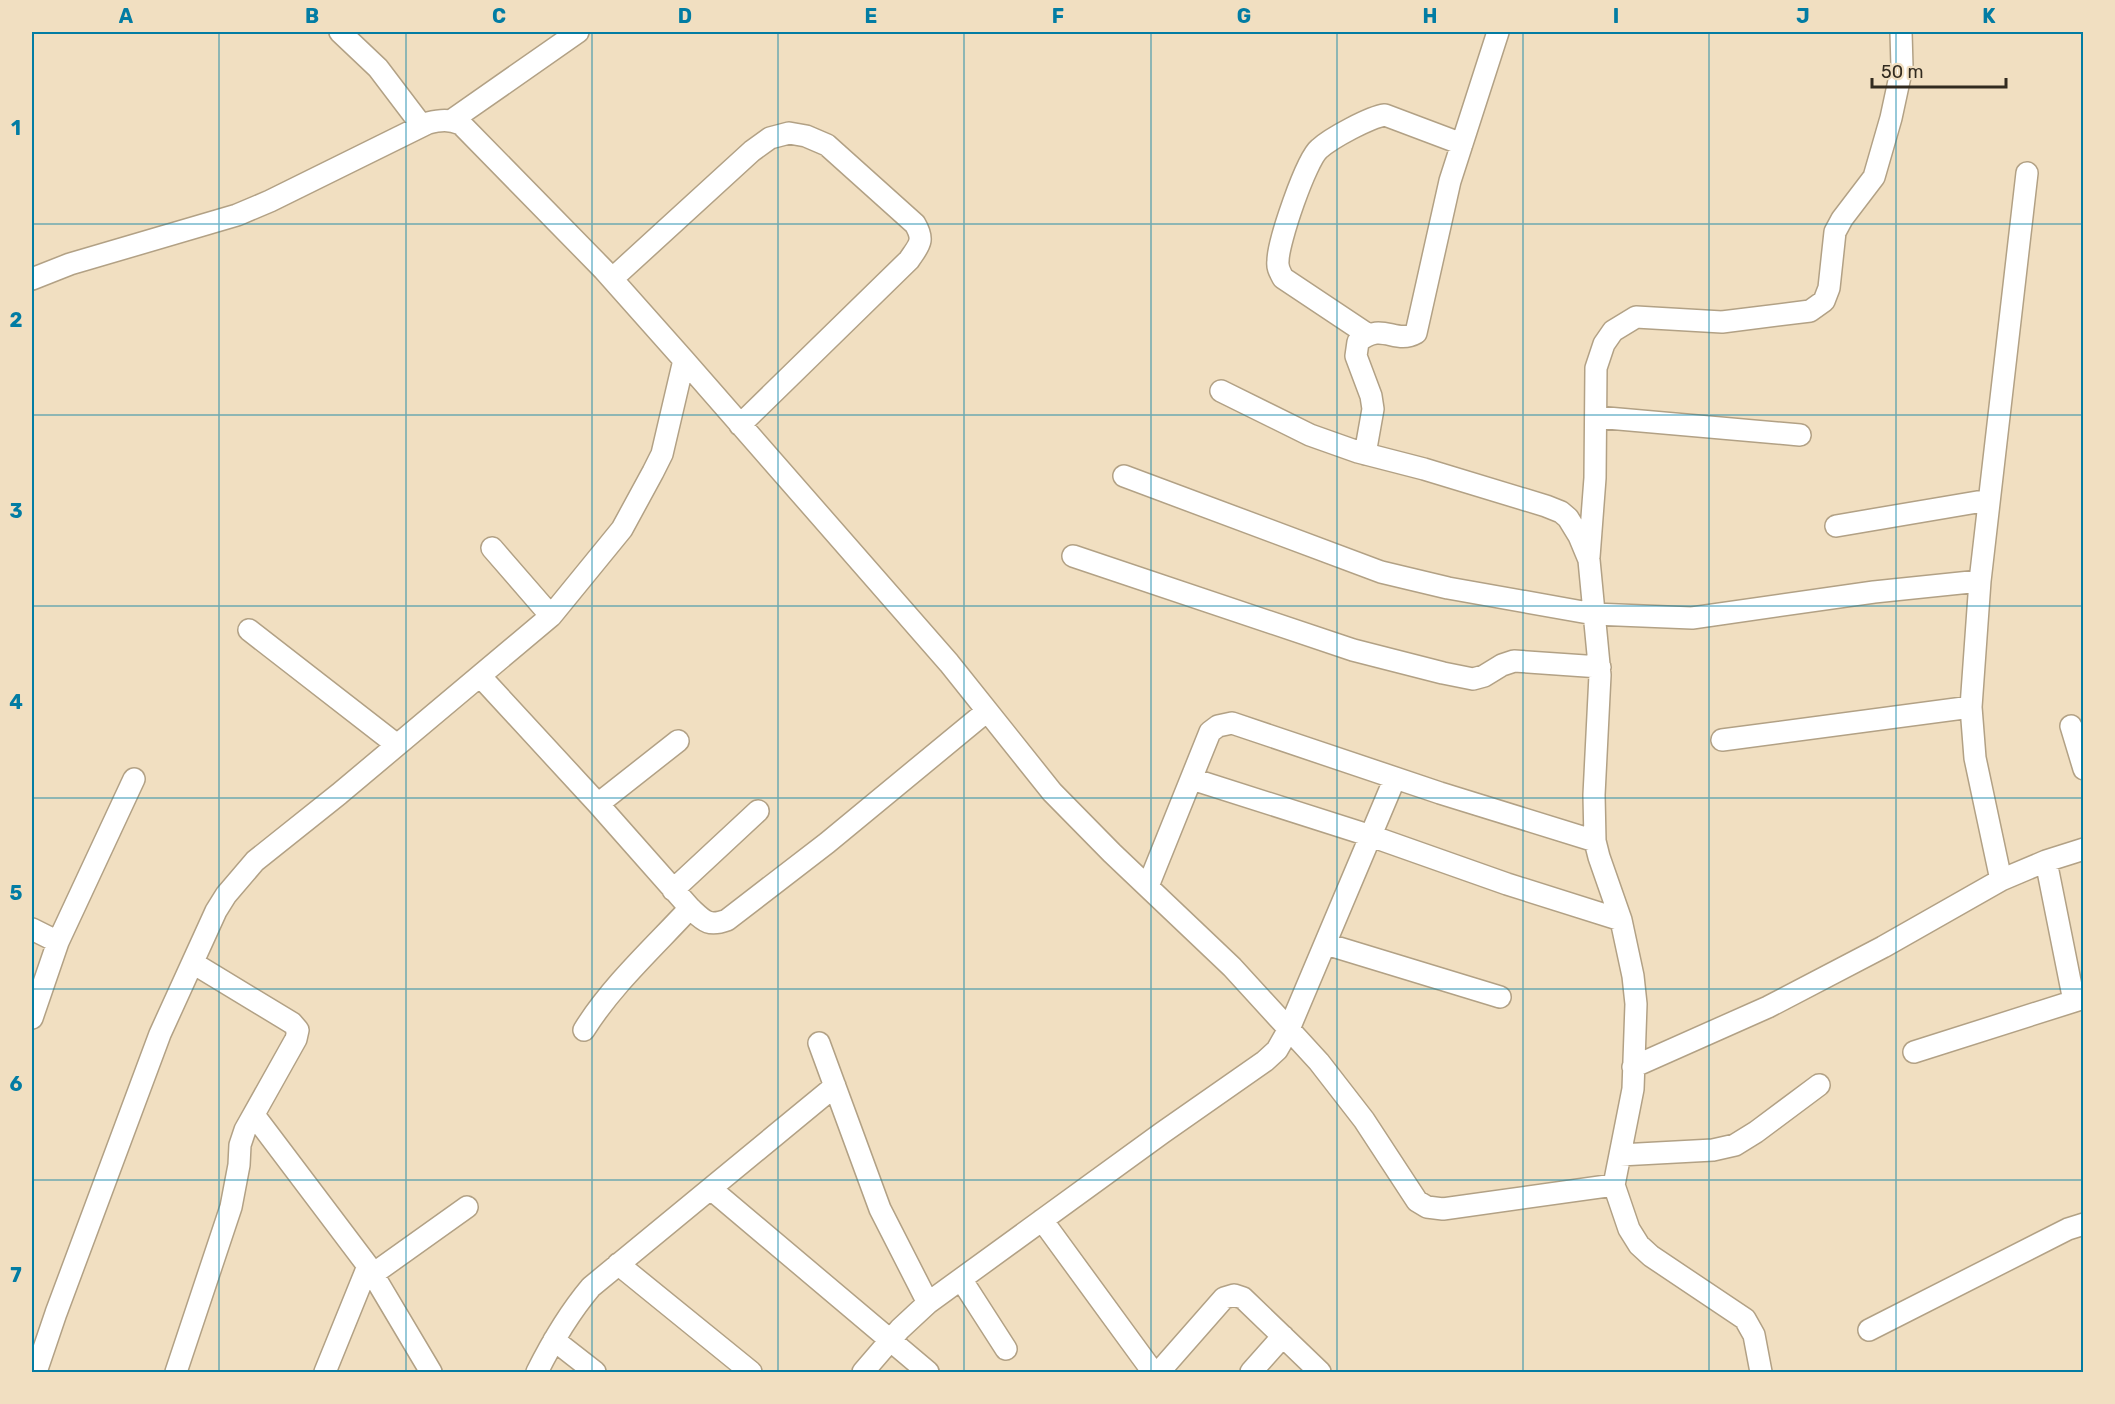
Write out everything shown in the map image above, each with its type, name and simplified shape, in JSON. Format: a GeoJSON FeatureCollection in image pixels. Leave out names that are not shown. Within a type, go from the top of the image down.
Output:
{"type":"FeatureCollection","features":[{"type":"Feature","properties":{"kind":"street"},"geometry":{"type":"LineString","coordinates":[[340,32],[362,50],[386,76],[422,126]]}},
{"type":"Feature","properties":{"kind":"street"},"geometry":{"type":"LineString","coordinates":[[452,120],[578,32]]}},
{"type":"Feature","properties":{"kind":"street"},"geometry":{"type":"LineString","coordinates":[[1365,454],[1373,409],[1371,396],[1356,356],[1358,342],[1367,334],[1377,332],[1409,338],[1416,333],[1450,181],[1498,32]]}},
{"type":"Feature","properties":{"kind":"street"},"geometry":{"type":"LineString","coordinates":[[1761,1372],[1754,1335],[1745,1319],[1651,1256],[1639,1245],[1629,1229],[1614,1185],[1633,1089],[1636,1004],[1633,976],[1621,920],[1595,842],[1594,795],[1600,667],[1589,560],[1594,478],[1596,368],[1604,344],[1613,330],[1636,316],[1722,322],[1810,311],[1824,301],[1829,288],[1835,231],[1874,177],[1877,168],[1902,67],[1901,32]]}},
{"type":"Feature","properties":{"kind":"street"},"geometry":{"type":"LineString","coordinates":[[1367,334],[1283,278],[1278,269],[1278,258],[1288,218],[1311,161],[1318,149],[1374,116],[1385,115],[1462,144]]}},
{"type":"Feature","properties":{"kind":"street"},"geometry":{"type":"LineString","coordinates":[[32,279],[70,264],[237,215],[422,126],[441,120],[452,120],[461,124],[612,279],[684,360],[949,663],[1052,792],[1112,853],[1232,967],[1289,1029],[1364,1120],[1417,1201],[1427,1208],[1443,1209],[1614,1185]]}},
{"type":"Feature","properties":{"kind":"street"},"geometry":{"type":"LineString","coordinates":[[612,279],[752,151],[770,138],[789,133],[806,136],[827,145],[915,224],[921,234],[920,244],[909,260],[740,425]]}},
{"type":"Feature","properties":{"kind":"street"},"geometry":{"type":"LineString","coordinates":[[2001,880],[1975,758],[1971,707],[1980,581],[2027,173]]}},
{"type":"Feature","properties":{"kind":"street"},"geometry":{"type":"LineString","coordinates":[[36,1372],[160,1034],[216,911],[255,861],[551,616],[622,529],[653,472],[662,454],[684,360]]}},
{"type":"Feature","properties":{"kind":"street"},"geometry":{"type":"LineString","coordinates":[[1221,391],[1310,435],[1365,454],[1424,469],[1561,512],[1579,537],[1589,560]]}},
{"type":"Feature","properties":{"kind":"street"},"geometry":{"type":"LineString","coordinates":[[1596,417],[1800,435]]}},
{"type":"Feature","properties":{"kind":"street"},"geometry":{"type":"LineString","coordinates":[[1124,476],[1381,572],[1448,588],[1594,614],[1692,618],[1874,592],[1980,581]]}},
{"type":"Feature","properties":{"kind":"street"},"geometry":{"type":"LineString","coordinates":[[1836,526],[1989,500]]}},
{"type":"Feature","properties":{"kind":"street"},"geometry":{"type":"LineString","coordinates":[[492,548],[551,616]]}},
{"type":"Feature","properties":{"kind":"street"},"geometry":{"type":"LineString","coordinates":[[1073,556],[1353,650],[1443,673],[1473,679],[1514,662],[1600,667]]}},
{"type":"Feature","properties":{"kind":"street"},"geometry":{"type":"LineString","coordinates":[[249,630],[397,745]]}},
{"type":"Feature","properties":{"kind":"street"},"geometry":{"type":"LineString","coordinates":[[480,675],[673,890],[706,922],[715,925],[727,920],[827,843],[987,711]]}},
{"type":"Feature","properties":{"kind":"street"},"geometry":{"type":"LineString","coordinates":[[1722,740],[1971,707]]}},
{"type":"Feature","properties":{"kind":"street"},"geometry":{"type":"LineString","coordinates":[[1148,886],[1210,732],[1218,726],[1232,723],[1595,842]]}},
{"type":"Feature","properties":{"kind":"street"},"geometry":{"type":"LineString","coordinates":[[2071,726],[2082,757]]}},
{"type":"Feature","properties":{"kind":"street"},"geometry":{"type":"LineString","coordinates":[[598,804],[678,741]]}},
{"type":"Feature","properties":{"kind":"street"},"geometry":{"type":"LineString","coordinates":[[1192,778],[1621,920]]}},
{"type":"Feature","properties":{"kind":"street"},"geometry":{"type":"LineString","coordinates":[[863,1372],[927,1303],[1265,1061],[1277,1050],[1289,1029],[1326,944],[1395,778]]}},
{"type":"Feature","properties":{"kind":"street"},"geometry":{"type":"LineString","coordinates":[[32,1018],[58,942],[134,779]]}},
{"type":"Feature","properties":{"kind":"street"},"geometry":{"type":"LineString","coordinates":[[673,890],[758,812]]}},
{"type":"Feature","properties":{"kind":"street"},"geometry":{"type":"LineString","coordinates":[[1633,1067],[1768,1007],[1882,947],[2001,880],[2046,861],[2084,849]]}},
{"type":"Feature","properties":{"kind":"street"},"geometry":{"type":"LineString","coordinates":[[1914,1052],[2079,999],[2046,861]]}},
{"type":"Feature","properties":{"kind":"street"},"geometry":{"type":"LineString","coordinates":[[584,1030],[615,988],[690,908]]}},
{"type":"Feature","properties":{"kind":"street"},"geometry":{"type":"LineString","coordinates":[[32,929],[58,942]]}},
{"type":"Feature","properties":{"kind":"street"},"geometry":{"type":"LineString","coordinates":[[1326,944],[1500,997]]}},
{"type":"Feature","properties":{"kind":"street"},"geometry":{"type":"LineString","coordinates":[[176,1372],[231,1207],[239,1165],[240,1145],[245,1130],[296,1039],[297,1030],[292,1023],[193,963]]}},
{"type":"Feature","properties":{"kind":"street"},"geometry":{"type":"LineString","coordinates":[[819,1043],[880,1209],[927,1303]]}},
{"type":"Feature","properties":{"kind":"street"},"geometry":{"type":"LineString","coordinates":[[1620,1155],[1713,1150],[1735,1144],[1756,1132],[1819,1085]]}},
{"type":"Feature","properties":{"kind":"street"},"geometry":{"type":"LineString","coordinates":[[537,1372],[578,1302],[591,1287],[835,1086]]}},
{"type":"Feature","properties":{"kind":"street"},"geometry":{"type":"LineString","coordinates":[[254,1115],[371,1270],[431,1372]]}},
{"type":"Feature","properties":{"kind":"street"},"geometry":{"type":"LineString","coordinates":[[711,1189],[928,1372]]}},
{"type":"Feature","properties":{"kind":"street"},"geometry":{"type":"LineString","coordinates":[[325,1372],[371,1270],[467,1207]]}},
{"type":"Feature","properties":{"kind":"street"},"geometry":{"type":"LineString","coordinates":[[1042,1220],[1153,1372]]}},
{"type":"Feature","properties":{"kind":"street"},"geometry":{"type":"LineString","coordinates":[[1869,1330],[2084,1224]]}},
{"type":"Feature","properties":{"kind":"street"},"geometry":{"type":"LineString","coordinates":[[618,1264],[751,1372]]}},
{"type":"Feature","properties":{"kind":"street"},"geometry":{"type":"LineString","coordinates":[[961,1279],[1006,1349]]}},
{"type":"Feature","properties":{"kind":"street"},"geometry":{"type":"LineString","coordinates":[[1159,1372],[1224,1298],[1234,1295],[1243,1298],[1320,1372]]}},
{"type":"Feature","properties":{"kind":"street"},"geometry":{"type":"LineString","coordinates":[[1251,1372],[1283,1336]]}},
{"type":"Feature","properties":{"kind":"street"},"geometry":{"type":"LineString","coordinates":[[554,1340],[595,1372]]}}]}
